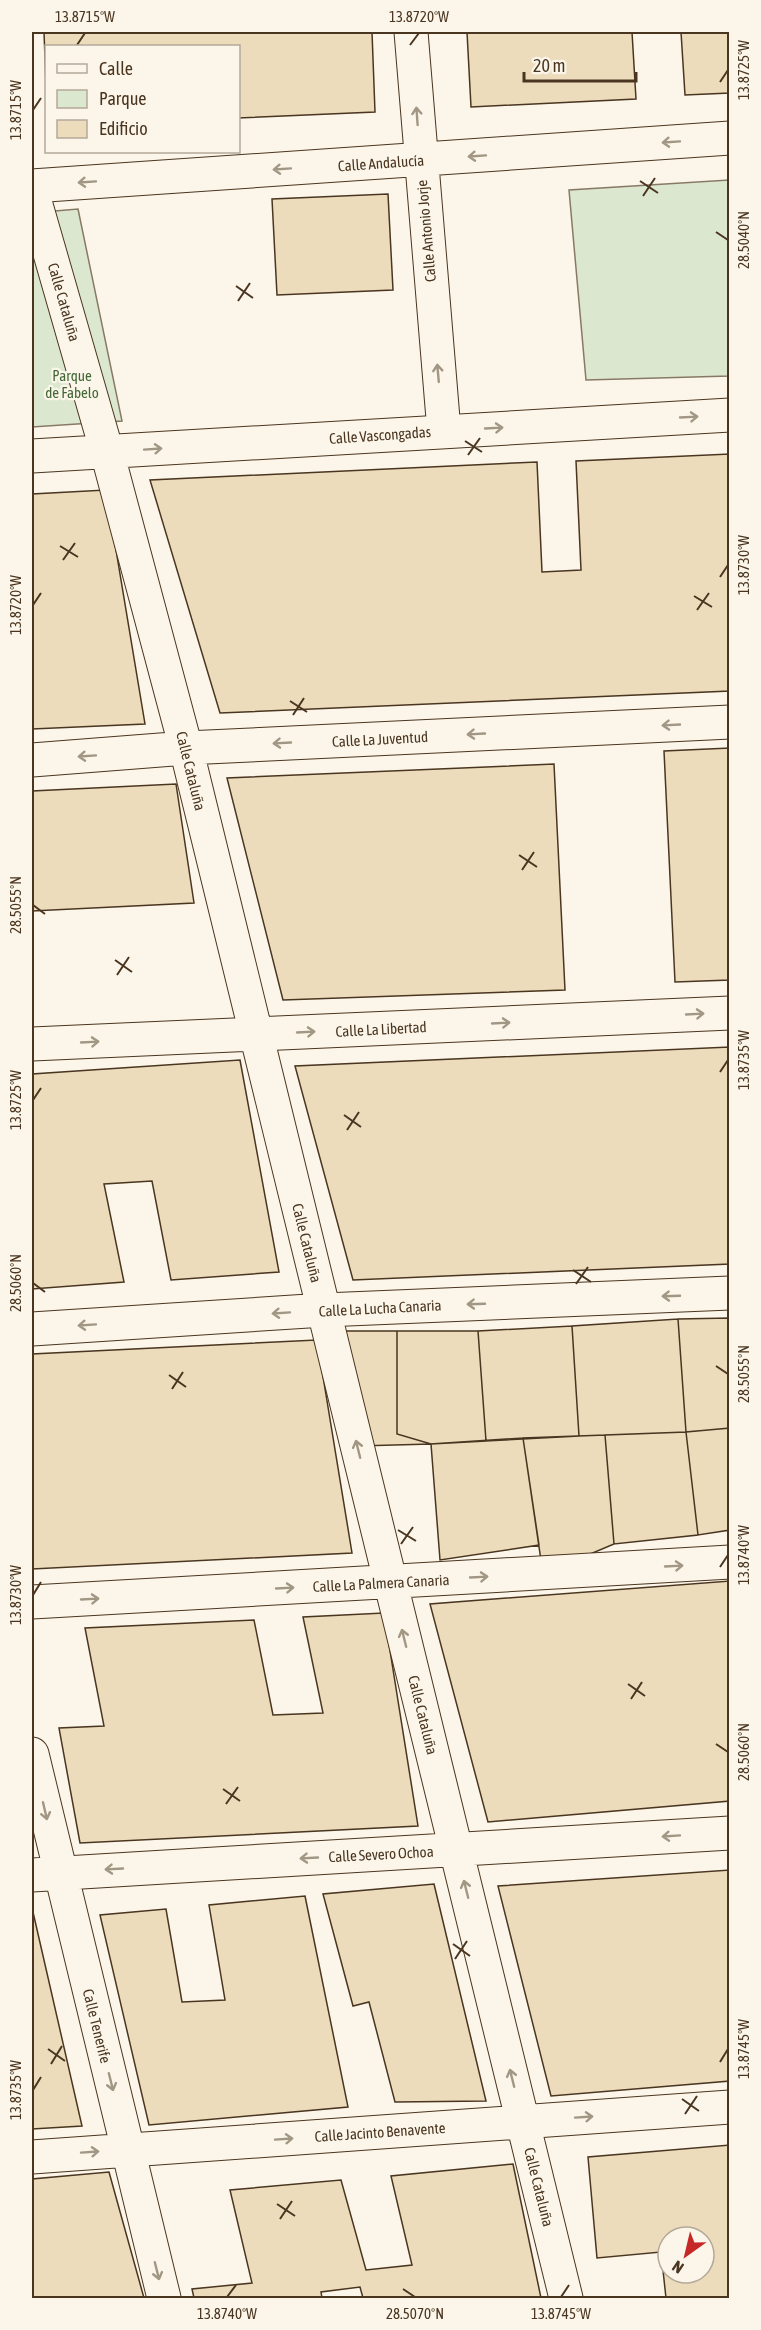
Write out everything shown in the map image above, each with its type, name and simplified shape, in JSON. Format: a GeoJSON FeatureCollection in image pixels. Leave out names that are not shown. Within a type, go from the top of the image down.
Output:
{"type":"FeatureCollection","features":[{"type":"Feature","properties":{"kind":"street","name":"Calle Antonio Jorje"},"geometry":{"type":"LineString","coordinates":[[411,32],[444,431]]}},
{"type":"Feature","properties":{"kind":"street","name":"Calle Andalucía"},"geometry":{"type":"LineString","coordinates":[[32,186],[729,138]]}},
{"type":"Feature","properties":{"kind":"street","name":"Calle Cataluña"},"geometry":{"type":"LineString","coordinates":[[32,191],[107,452],[186,748],[566,2298]]}},
{"type":"Feature","properties":{"kind":"street","name":"Calle Vascongadas"},"geometry":{"type":"LineString","coordinates":[[32,456],[729,415]]}},
{"type":"Feature","properties":{"kind":"street","name":"Calle La Juventud"},"geometry":{"type":"LineString","coordinates":[[32,760],[186,748],[729,722]]}},
{"type":"Feature","properties":{"kind":"street","name":"Calle La Libertad"},"geometry":{"type":"LineString","coordinates":[[32,1044],[729,1013]]}},
{"type":"Feature","properties":{"kind":"street","name":"Calle La Lucha Canaria"},"geometry":{"type":"LineString","coordinates":[[32,1329],[324,1310],[729,1293]]}},
{"type":"Feature","properties":{"kind":"street","name":"Calle La Palmera Canaria"},"geometry":{"type":"LineString","coordinates":[[32,1602],[729,1562]]}},
{"type":"Feature","properties":{"kind":"street","name":"Calle Tenerife"},"geometry":{"type":"LineString","coordinates":[[32,1754],[45,1874],[128,2150],[164,2298]]}},
{"type":"Feature","properties":{"kind":"street","name":"Calle Severo Ochoa"},"geometry":{"type":"LineString","coordinates":[[45,1874],[729,1833]]}},
{"type":"Feature","properties":{"kind":"street","name":"Calle Jacinto Benavente"},"geometry":{"type":"LineString","coordinates":[[32,2157],[729,2107]]}},
{"type":"Feature","properties":{"kind":"green space"},"geometry":{"type":"Polygon","coordinates":[[[729,180],[729,376],[586,380],[569,190],[729,180]]]}},
{"type":"Feature","properties":{"kind":"green space","name":"Parque de Fabelo"},"geometry":{"type":"Polygon","coordinates":[[[78,209],[122,421],[32,427],[32,213],[78,209]]]}},
{"type":"Feature","properties":{"kind":"building"},"geometry":{"type":"Polygon","coordinates":[[[44,32],[372,32],[375,112],[240,118],[240,45],[45,45],[45,58],[44,32]]]}},
{"type":"Feature","properties":{"kind":"building"},"geometry":{"type":"Polygon","coordinates":[[[467,32],[632,32],[636,99],[471,107],[467,32]]]}},
{"type":"Feature","properties":{"kind":"building"},"geometry":{"type":"Polygon","coordinates":[[[681,32],[730,32],[730,93],[685,95],[681,32]]]}},
{"type":"Feature","properties":{"kind":"building"},"geometry":{"type":"Polygon","coordinates":[[[388,194],[393,290],[277,295],[272,199],[388,194]]]}},
{"type":"Feature","properties":{"kind":"building"},"geometry":{"type":"Polygon","coordinates":[[[730,454],[730,691],[220,713],[150,480],[537,462],[542,572],[581,570],[576,461],[730,454]]]}},
{"type":"Feature","properties":{"kind":"building"},"geometry":{"type":"Polygon","coordinates":[[[106,490],[145,724],[32,729],[32,494],[106,490]]]}},
{"type":"Feature","properties":{"kind":"building"},"geometry":{"type":"Polygon","coordinates":[[[730,748],[730,980],[675,982],[664,751],[730,748]]]}},
{"type":"Feature","properties":{"kind":"building"},"geometry":{"type":"Polygon","coordinates":[[[554,764],[565,990],[283,1000],[227,778],[554,764]]]}},
{"type":"Feature","properties":{"kind":"building"},"geometry":{"type":"Polygon","coordinates":[[[176,784],[194,903],[32,911],[32,791],[176,784]]]}},
{"type":"Feature","properties":{"kind":"building"},"geometry":{"type":"Polygon","coordinates":[[[730,1047],[730,1264],[353,1280],[295,1066],[730,1047]]]}},
{"type":"Feature","properties":{"kind":"building"},"geometry":{"type":"Polygon","coordinates":[[[240,1060],[279,1272],[171,1280],[152,1181],[104,1184],[124,1282],[32,1289],[32,1074],[240,1060]]]}},
{"type":"Feature","properties":{"kind":"building"},"geometry":{"type":"Polygon","coordinates":[[[730,1318],[730,1428],[686,1432],[678,1319],[730,1318]]]}},
{"type":"Feature","properties":{"kind":"building"},"geometry":{"type":"Polygon","coordinates":[[[678,1319],[686,1432],[579,1436],[572,1326],[678,1319]]]}},
{"type":"Feature","properties":{"kind":"building"},"geometry":{"type":"Polygon","coordinates":[[[572,1326],[579,1436],[486,1441],[478,1331],[572,1326]]]}},
{"type":"Feature","properties":{"kind":"building"},"geometry":{"type":"Polygon","coordinates":[[[338,1331],[397,1331],[397,1434],[431,1444],[358,1446],[338,1331]]]}},
{"type":"Feature","properties":{"kind":"building"},"geometry":{"type":"Polygon","coordinates":[[[397,1331],[478,1331],[486,1441],[431,1444],[397,1434],[397,1331]]]}},
{"type":"Feature","properties":{"kind":"building"},"geometry":{"type":"Polygon","coordinates":[[[317,1340],[352,1553],[32,1569],[32,1354],[317,1340]]]}},
{"type":"Feature","properties":{"kind":"building"},"geometry":{"type":"Polygon","coordinates":[[[730,1428],[730,1530],[698,1535],[686,1432],[730,1428]]]}},
{"type":"Feature","properties":{"kind":"building"},"geometry":{"type":"Polygon","coordinates":[[[686,1432],[698,1535],[614,1544],[605,1435],[686,1432]]]}},
{"type":"Feature","properties":{"kind":"building"},"geometry":{"type":"Polygon","coordinates":[[[605,1435],[614,1544],[543,1574],[523,1438],[605,1435]]]}},
{"type":"Feature","properties":{"kind":"building"},"geometry":{"type":"Polygon","coordinates":[[[523,1438],[539,1545],[440,1560],[431,1444],[523,1438]]]}},
{"type":"Feature","properties":{"kind":"building"},"geometry":{"type":"Polygon","coordinates":[[[730,1581],[730,1801],[488,1822],[430,1604],[730,1581]]]}},
{"type":"Feature","properties":{"kind":"building"},"geometry":{"type":"Polygon","coordinates":[[[384,1613],[418,1826],[80,1843],[59,1728],[104,1726],[85,1628],[254,1620],[273,1715],[323,1713],[303,1617],[384,1613]]]}},
{"type":"Feature","properties":{"kind":"building"},"geometry":{"type":"Polygon","coordinates":[[[730,1870],[730,2081],[551,2096],[498,1886],[730,1870]]]}},
{"type":"Feature","properties":{"kind":"building"},"geometry":{"type":"Polygon","coordinates":[[[434,1884],[486,2101],[395,2102],[369,2002],[353,2006],[323,1894],[434,1884]]]}},
{"type":"Feature","properties":{"kind":"building"},"geometry":{"type":"Polygon","coordinates":[[[305,1896],[348,2107],[149,2125],[100,1915],[166,1909],[182,2002],[225,2000],[209,1905],[305,1896]]]}},
{"type":"Feature","properties":{"kind":"building"},"geometry":{"type":"Polygon","coordinates":[[[33,1912],[82,2126],[32,2129],[33,1912]]]}},
{"type":"Feature","properties":{"kind":"building"},"geometry":{"type":"Polygon","coordinates":[[[730,2145],[730,2298],[666,2298],[665,2285],[716,2285],[716,2225],[656,2225],[656,2252],[597,2258],[588,2157],[730,2145]]]}},
{"type":"Feature","properties":{"kind":"building"},"geometry":{"type":"Polygon","coordinates":[[[513,2164],[541,2298],[363,2298],[360,2287],[321,2292],[322,2298],[194,2298],[192,2289],[252,2283],[230,2190],[341,2180],[366,2270],[412,2265],[391,2176],[513,2164]]]}},
{"type":"Feature","properties":{"kind":"building"},"geometry":{"type":"Polygon","coordinates":[[[109,2172],[144,2298],[32,2298],[32,2179],[109,2172]]]}}]}
